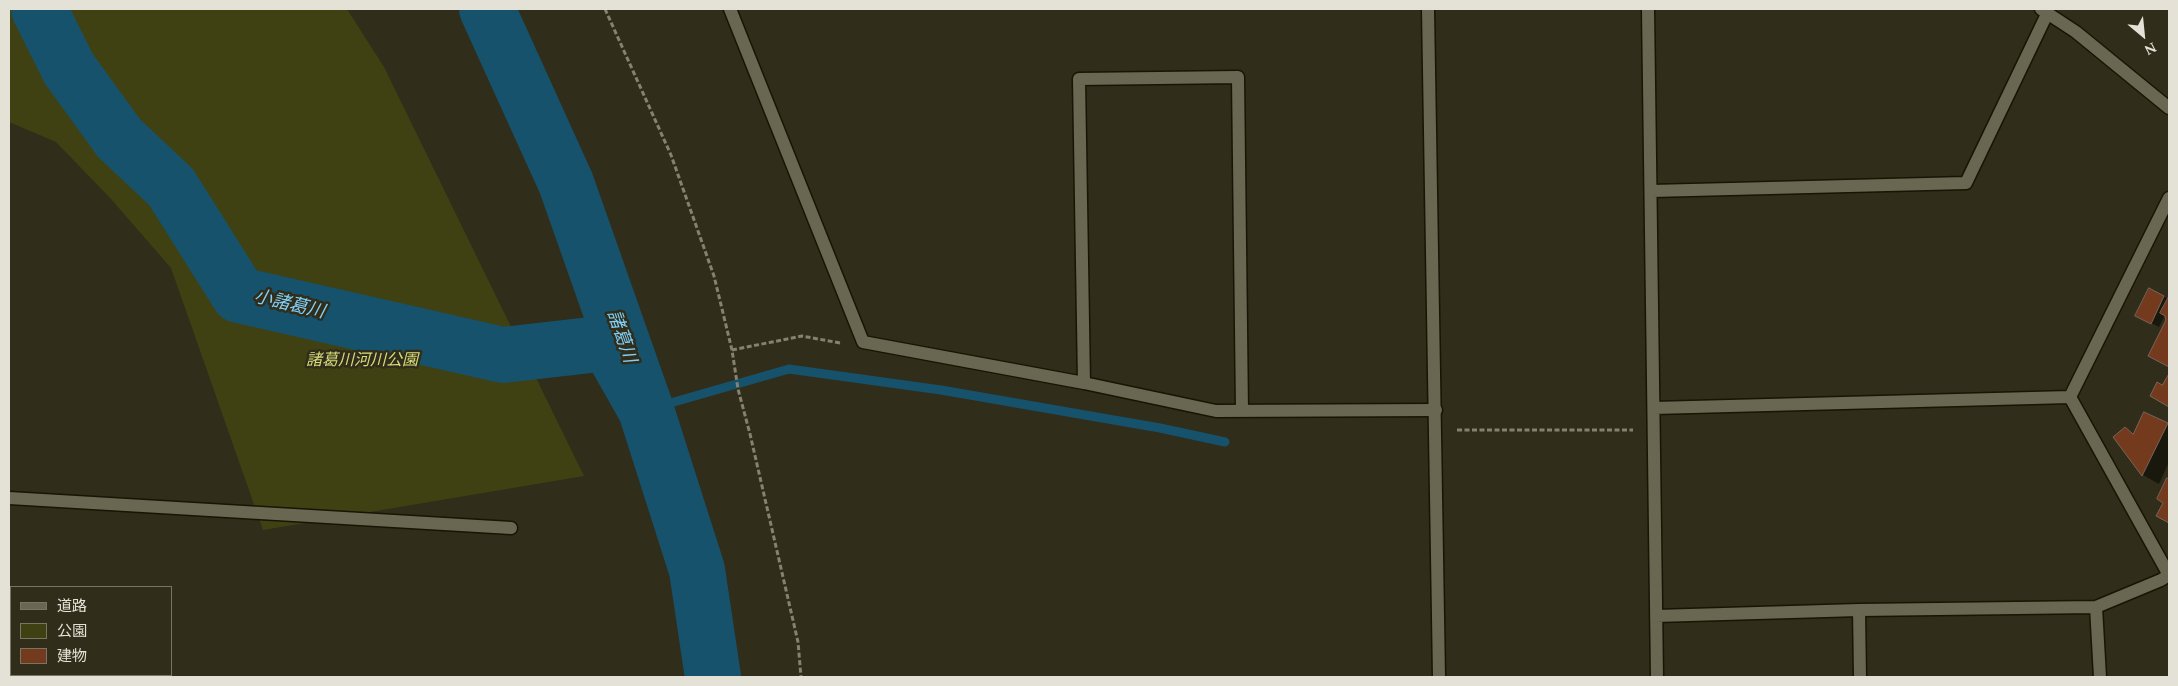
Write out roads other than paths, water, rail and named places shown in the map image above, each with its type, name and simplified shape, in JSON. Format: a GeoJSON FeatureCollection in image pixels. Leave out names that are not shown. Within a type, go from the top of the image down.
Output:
{"type":"FeatureCollection","features":[{"type":"Feature","properties":{"kind":"street"},"geometry":{"type":"LineString","coordinates":[[730,9],[863,342],[1084,383],[1216,411],[1436,410]]}},
{"type":"Feature","properties":{"kind":"street"},"geometry":{"type":"LineString","coordinates":[[1428,9],[1439,677]]}},
{"type":"Feature","properties":{"kind":"street"},"geometry":{"type":"LineString","coordinates":[[1648,9],[1652,191],[1657,677]]}},
{"type":"Feature","properties":{"kind":"street"},"geometry":{"type":"LineString","coordinates":[[1652,191],[1966,183],[2044,10],[2076,32],[2169,108]]}},
{"type":"Feature","properties":{"kind":"street"},"geometry":{"type":"LineString","coordinates":[[1084,383],[1079,79],[1238,77],[1242,411]]}},
{"type":"Feature","properties":{"kind":"street"},"geometry":{"type":"LineString","coordinates":[[2070,397],[2169,198]]}},
{"type":"Feature","properties":{"kind":"street"},"geometry":{"type":"LineString","coordinates":[[1654,408],[2070,397]]}},
{"type":"Feature","properties":{"kind":"street"},"geometry":{"type":"LineString","coordinates":[[1656,616],[1858,610],[2096,607],[2169,575],[2070,397]]}},
{"type":"Feature","properties":{"kind":"street"},"geometry":{"type":"LineString","coordinates":[[9,498],[511,528]]}},
{"type":"Feature","properties":{"kind":"street"},"geometry":{"type":"LineString","coordinates":[[2096,607],[2100,677]]}},
{"type":"Feature","properties":{"kind":"street"},"geometry":{"type":"LineString","coordinates":[[1858,610],[1860,677]]}},
{"type":"Feature","properties":{"kind":"waterway","name":"小諸葛川"},"geometry":{"type":"LineString","coordinates":[[39,9],[69,69],[119,138],[171,187],[239,295],[503,355],[608,343],[646,410]]}},
{"type":"Feature","properties":{"kind":"waterway","name":"諸葛川"},"geometry":{"type":"LineString","coordinates":[[487,9],[566,183],[646,410],[697,570],[713,677]]}},
{"type":"Feature","properties":{"kind":"waterway"},"geometry":{"type":"LineString","coordinates":[[646,410],[789,369],[941,390],[1160,428],[1225,442]]}},
{"type":"Feature","properties":{"kind":"park label","name":"諸葛川河川公園"},"geometry":{"type":"Point","coordinates":[362,362]}}]}
